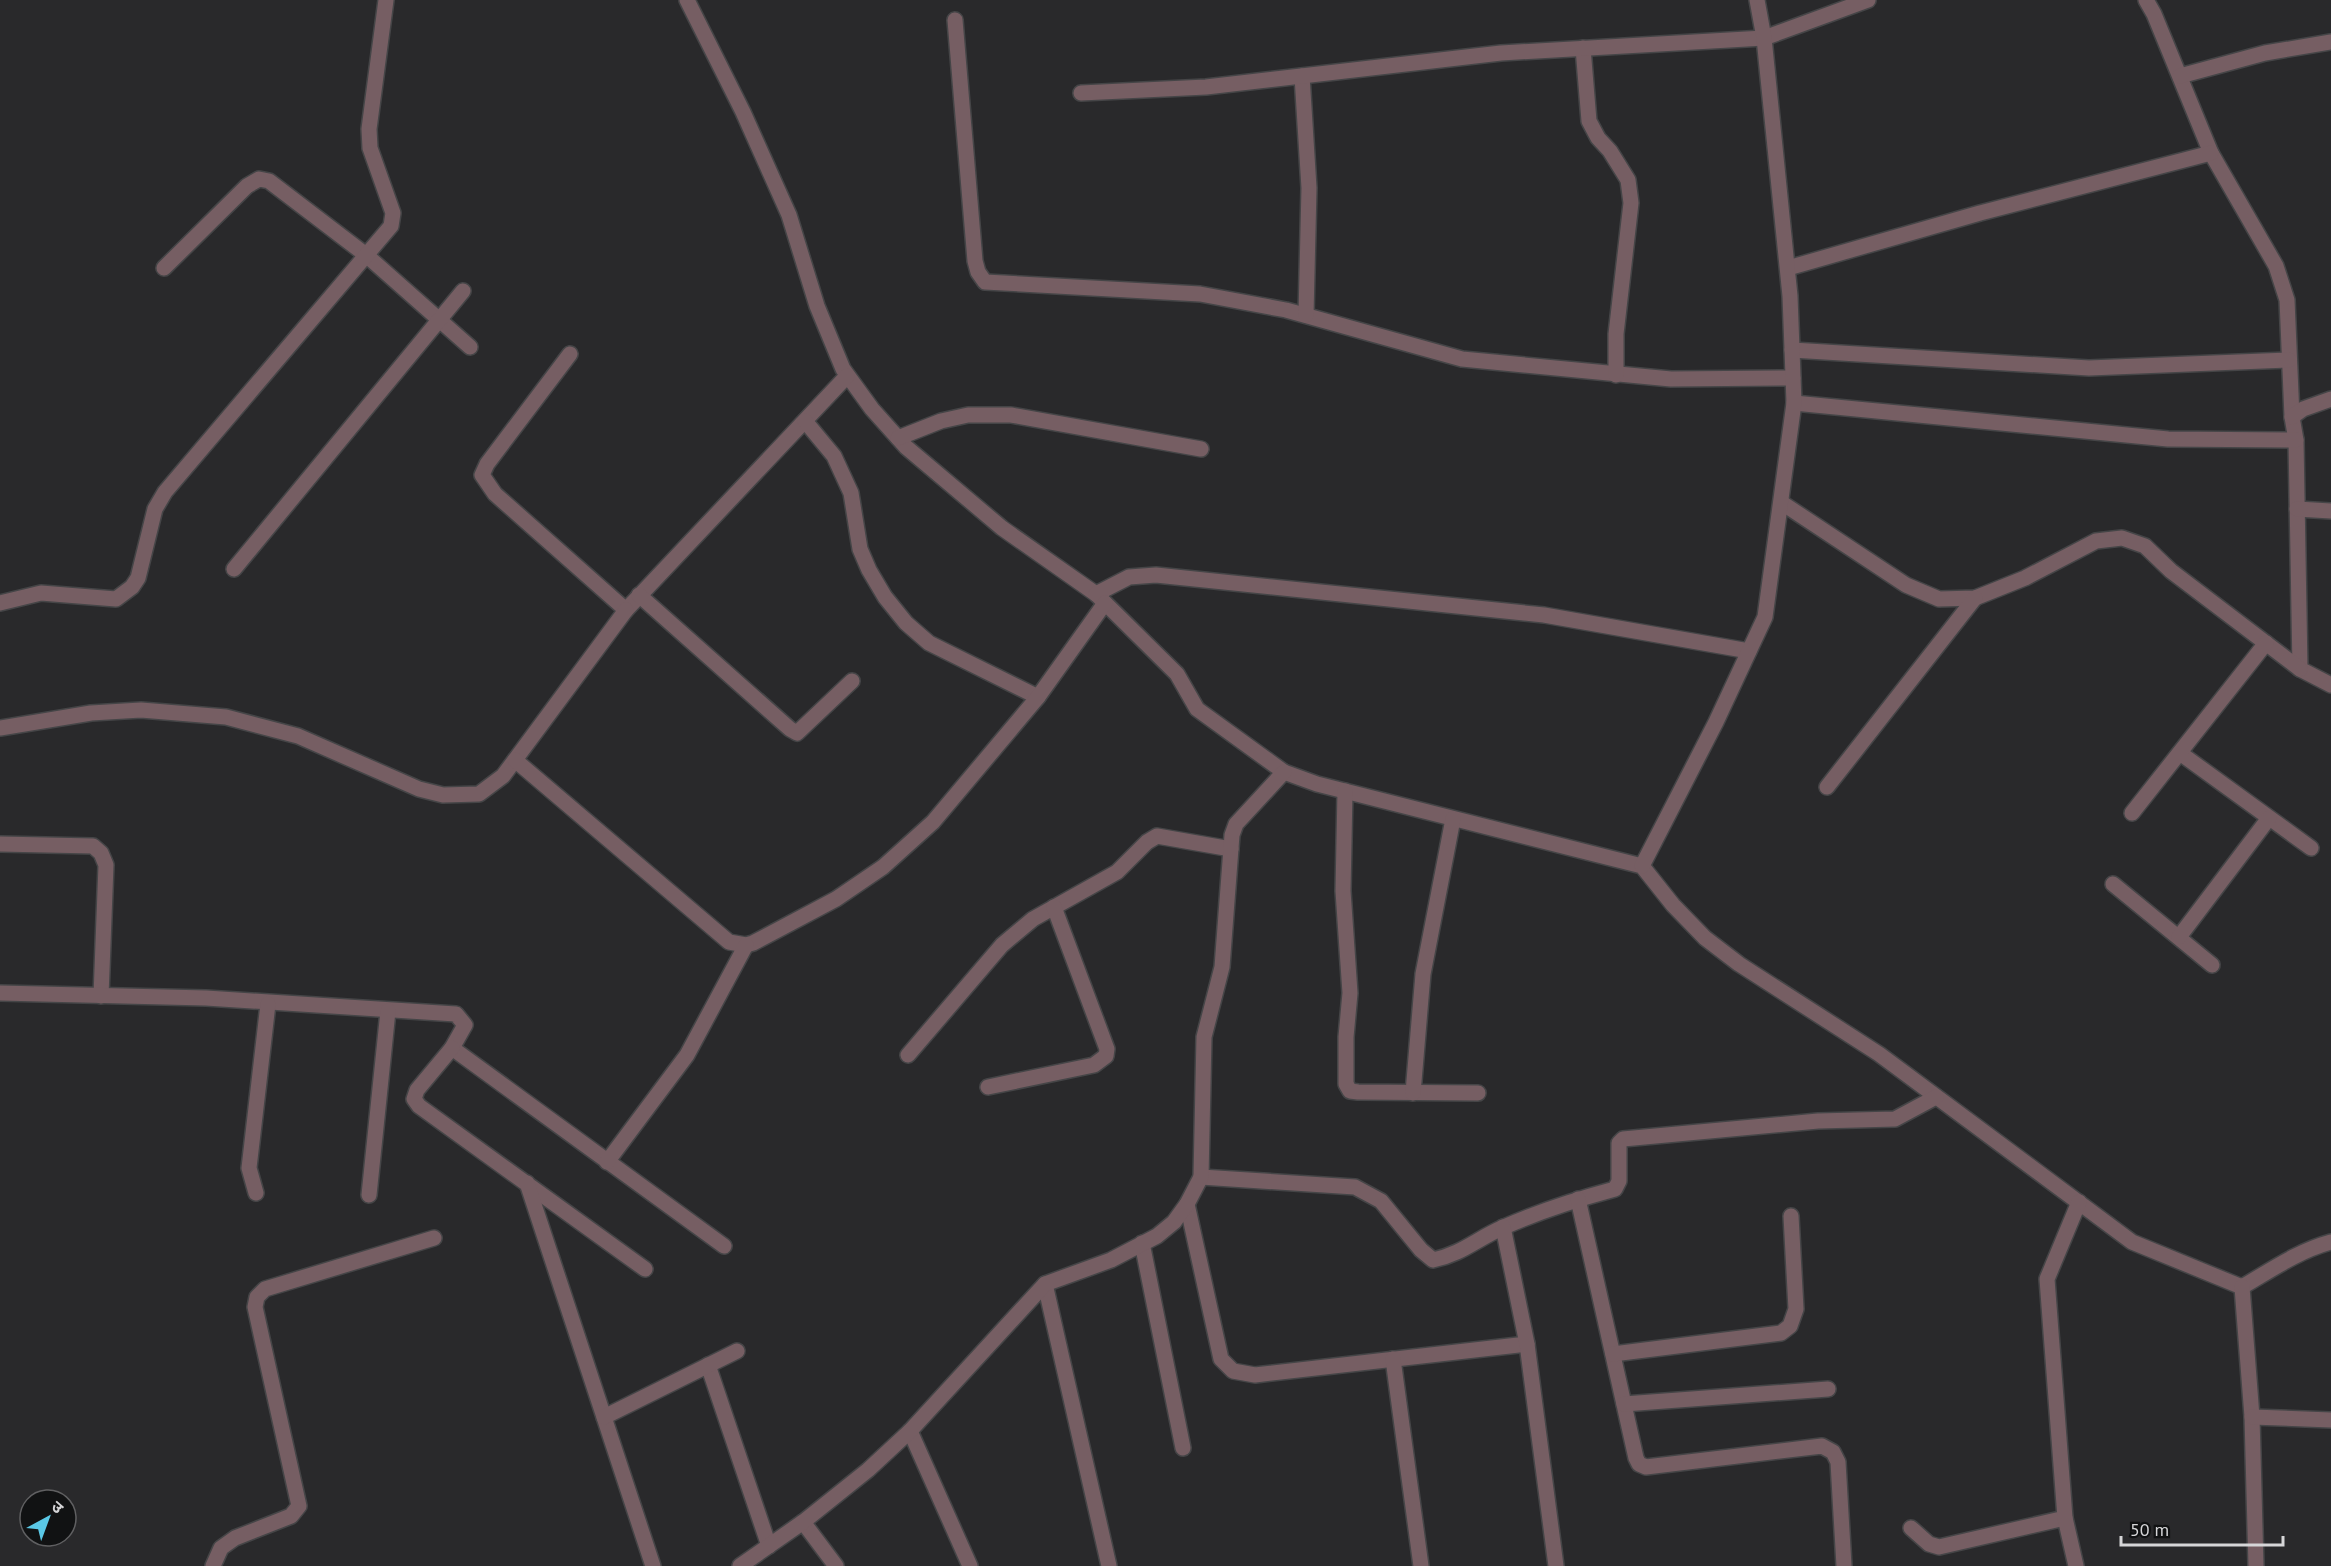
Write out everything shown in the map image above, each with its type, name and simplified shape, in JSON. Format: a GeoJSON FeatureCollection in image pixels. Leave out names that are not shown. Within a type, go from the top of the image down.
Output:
{"type":"FeatureCollection","features":[{"type":"Feature","properties":{"kind":"street"},"geometry":{"type":"LineString","coordinates":[[0,603],[40,592],[116,598],[132,587],[138,578],[155,509],[165,492],[391,226],[393,213],[370,148],[369,129],[386,0]]}},
{"type":"Feature","properties":{"kind":"street"},"geometry":{"type":"LineString","coordinates":[[687,0],[743,112],[789,215],[817,306],[847,376],[898,438],[1002,528],[1101,599],[1177,674],[1197,710],[1284,772],[1345,791],[1642,866],[1673,905],[1705,938],[1739,964],[1879,1054],[2132,1242],[2242,1287]]}},
{"type":"Feature","properties":{"kind":"street"},"geometry":{"type":"LineString","coordinates":[[1642,866],[1765,618],[1782,503],[1794,403],[1788,268],[1764,38],[1757,0]]}},
{"type":"Feature","properties":{"kind":"street"},"geometry":{"type":"LineString","coordinates":[[1081,93],[1206,87],[1502,53],[1764,38],[1868,0]]}},
{"type":"Feature","properties":{"kind":"street"},"geometry":{"type":"LineString","coordinates":[[2146,0],[2154,14],[2211,153],[2276,266],[2287,300],[2292,417],[2296,440],[2300,669]]}},
{"type":"Feature","properties":{"kind":"street"},"geometry":{"type":"LineString","coordinates":[[955,20],[975,261],[978,272],[985,282],[1200,294],[1306,315],[1462,359],[1671,380],[1793,378]]}},
{"type":"Feature","properties":{"kind":"street"},"geometry":{"type":"LineString","coordinates":[[2180,76],[2265,53],[2331,42]]}},
{"type":"Feature","properties":{"kind":"street"},"geometry":{"type":"LineString","coordinates":[[1583,48],[1589,121],[1598,138],[1610,151],[1628,180],[1631,203],[1616,334],[1616,375]]}},
{"type":"Feature","properties":{"kind":"street"},"geometry":{"type":"LineString","coordinates":[[1302,76],[1309,188],[1306,315]]}},
{"type":"Feature","properties":{"kind":"street"},"geometry":{"type":"LineString","coordinates":[[1788,268],[1980,213],[2211,153]]}},
{"type":"Feature","properties":{"kind":"street"},"geometry":{"type":"LineString","coordinates":[[164,267],[247,186],[259,179],[269,181],[366,255],[470,347]]}},
{"type":"Feature","properties":{"kind":"street"},"geometry":{"type":"LineString","coordinates":[[234,569],[463,291]]}},
{"type":"Feature","properties":{"kind":"street"},"geometry":{"type":"LineString","coordinates":[[1792,350],[2089,368],[2289,360]]}},
{"type":"Feature","properties":{"kind":"street"},"geometry":{"type":"LineString","coordinates":[[570,354],[487,464],[482,475],[495,494],[626,610]]}},
{"type":"Feature","properties":{"kind":"street"},"geometry":{"type":"LineString","coordinates":[[0,728],[91,713],[141,710],[226,717],[298,736],[419,789],[443,795],[478,794],[503,776],[639,595],[847,376]]}},
{"type":"Feature","properties":{"kind":"street"},"geometry":{"type":"LineString","coordinates":[[2292,417],[2303,409],[2331,399]]}},
{"type":"Feature","properties":{"kind":"street"},"geometry":{"type":"LineString","coordinates":[[1794,403],[2168,439],[2296,440]]}},
{"type":"Feature","properties":{"kind":"street"},"geometry":{"type":"LineString","coordinates":[[898,438],[941,421],[968,415],[1011,415],[1201,449]]}},
{"type":"Feature","properties":{"kind":"street"},"geometry":{"type":"LineString","coordinates":[[806,421],[834,456],[851,493],[860,549],[869,570],[885,597],[906,623],[929,643],[1038,698]]}},
{"type":"Feature","properties":{"kind":"street"},"geometry":{"type":"LineString","coordinates":[[1782,503],[1906,585],[1939,599],[1975,598],[2025,578],[2096,541],[2122,538],[2145,546],[2171,571],[2265,643],[2300,669],[2331,685]]}},
{"type":"Feature","properties":{"kind":"street"},"geometry":{"type":"LineString","coordinates":[[2297,509],[2331,511]]}},
{"type":"Feature","properties":{"kind":"street"},"geometry":{"type":"LineString","coordinates":[[515,760],[729,942],[746,945],[836,899],[883,867],[933,822],[1038,698],[1101,599],[1129,578],[1156,575],[1544,615],[1749,651]]}},
{"type":"Feature","properties":{"kind":"street"},"geometry":{"type":"LineString","coordinates":[[639,595],[797,733],[852,681]]}},
{"type":"Feature","properties":{"kind":"street"},"geometry":{"type":"LineString","coordinates":[[1827,787],[1975,598]]}},
{"type":"Feature","properties":{"kind":"street"},"geometry":{"type":"LineString","coordinates":[[2132,813],[2265,643]]}},
{"type":"Feature","properties":{"kind":"street"},"geometry":{"type":"LineString","coordinates":[[2180,753],[2311,848]]}},
{"type":"Feature","properties":{"kind":"street"},"geometry":{"type":"LineString","coordinates":[[740,1566],[803,1522],[868,1470],[910,1431],[1045,1284],[1110,1260],[1157,1236],[1174,1221],[1187,1204],[1201,1177],[1204,1037],[1222,967],[1232,835],[1236,824],[1284,772]]}},
{"type":"Feature","properties":{"kind":"street"},"geometry":{"type":"LineString","coordinates":[[1345,791],[1343,891],[1350,993],[1346,1037],[1346,1084],[1350,1091],[1358,1092],[1478,1093]]}},
{"type":"Feature","properties":{"kind":"street"},"geometry":{"type":"LineString","coordinates":[[2179,937],[2270,818]]}},
{"type":"Feature","properties":{"kind":"street"},"geometry":{"type":"LineString","coordinates":[[1413,1093],[1423,974],[1453,819]]}},
{"type":"Feature","properties":{"kind":"street"},"geometry":{"type":"LineString","coordinates":[[908,1055],[1002,945],[1033,919],[1117,872],[1147,842],[1157,836],[1231,849]]}},
{"type":"Feature","properties":{"kind":"street"},"geometry":{"type":"LineString","coordinates":[[0,844],[93,846],[101,853],[106,865],[100,996]]}},
{"type":"Feature","properties":{"kind":"street"},"geometry":{"type":"LineString","coordinates":[[2113,884],[2212,965]]}},
{"type":"Feature","properties":{"kind":"street"},"geometry":{"type":"LineString","coordinates":[[988,1087],[1094,1065],[1106,1056],[1107,1049],[1054,907]]}},
{"type":"Feature","properties":{"kind":"street"},"geometry":{"type":"LineString","coordinates":[[607,1162],[687,1055],[746,945]]}},
{"type":"Feature","properties":{"kind":"street"},"geometry":{"type":"LineString","coordinates":[[0,993],[206,998],[268,1004],[456,1014],[465,1025],[452,1048],[417,1090],[414,1098],[419,1106],[645,1269]]}},
{"type":"Feature","properties":{"kind":"street"},"geometry":{"type":"LineString","coordinates":[[256,1192],[249,1168],[268,1004]]}},
{"type":"Feature","properties":{"kind":"street"},"geometry":{"type":"LineString","coordinates":[[369,1195],[388,1011]]}},
{"type":"Feature","properties":{"kind":"street"},"geometry":{"type":"LineString","coordinates":[[452,1048],[724,1246]]}},
{"type":"Feature","properties":{"kind":"street"},"geometry":{"type":"LineString","coordinates":[[1201,1177],[1354,1187],[1381,1201],[1420,1250],[1433,1260],[1453,1256],[1503,1227],[1578,1199],[1615,1189],[1618,1186],[1619,1143],[1623,1139],[1818,1121],[1895,1119],[1936,1097]]}},
{"type":"Feature","properties":{"kind":"street"},"geometry":{"type":"LineString","coordinates":[[526,1183],[653,1566]]}},
{"type":"Feature","properties":{"kind":"street"},"geometry":{"type":"LineString","coordinates":[[1578,1199],[1639,1464],[1646,1467],[1822,1446],[1833,1452],[1838,1462],[1844,1566]]}},
{"type":"Feature","properties":{"kind":"street"},"geometry":{"type":"LineString","coordinates":[[2076,1566],[2065,1518],[2048,1279],[2079,1202]]}},
{"type":"Feature","properties":{"kind":"street"},"geometry":{"type":"LineString","coordinates":[[1187,1204],[1221,1359],[1233,1371],[1255,1375],[1527,1344]]}},
{"type":"Feature","properties":{"kind":"street"},"geometry":{"type":"LineString","coordinates":[[1613,1354],[1781,1333],[1790,1326],[1796,1309],[1791,1216]]}},
{"type":"Feature","properties":{"kind":"street"},"geometry":{"type":"LineString","coordinates":[[1503,1227],[1527,1344],[1555,1566]]}},
{"type":"Feature","properties":{"kind":"street"},"geometry":{"type":"LineString","coordinates":[[213,1566],[221,1548],[235,1538],[291,1516],[299,1506],[255,1307],[260,1292],[265,1288],[434,1238]]}},
{"type":"Feature","properties":{"kind":"street"},"geometry":{"type":"LineString","coordinates":[[2242,1287],[2313,1247],[2331,1242]]}},
{"type":"Feature","properties":{"kind":"street"},"geometry":{"type":"LineString","coordinates":[[1142,1243],[1182,1448]]}},
{"type":"Feature","properties":{"kind":"street"},"geometry":{"type":"LineString","coordinates":[[1045,1284],[1109,1566]]}},
{"type":"Feature","properties":{"kind":"street"},"geometry":{"type":"LineString","coordinates":[[2242,1287],[2252,1417],[2256,1566]]}},
{"type":"Feature","properties":{"kind":"street"},"geometry":{"type":"LineString","coordinates":[[604,1417],[737,1351]]}},
{"type":"Feature","properties":{"kind":"street"},"geometry":{"type":"LineString","coordinates":[[1393,1359],[1421,1566]]}},
{"type":"Feature","properties":{"kind":"street"},"geometry":{"type":"LineString","coordinates":[[708,1365],[769,1546]]}},
{"type":"Feature","properties":{"kind":"street"},"geometry":{"type":"LineString","coordinates":[[1624,1404],[1828,1389]]}},
{"type":"Feature","properties":{"kind":"street"},"geometry":{"type":"LineString","coordinates":[[2252,1417],[2331,1420]]}},
{"type":"Feature","properties":{"kind":"street"},"geometry":{"type":"LineString","coordinates":[[910,1431],[970,1566]]}},
{"type":"Feature","properties":{"kind":"street"},"geometry":{"type":"LineString","coordinates":[[1911,1528],[1929,1544],[1939,1547],[2065,1518]]}},
{"type":"Feature","properties":{"kind":"street"},"geometry":{"type":"LineString","coordinates":[[803,1522],[836,1566]]}}]}
